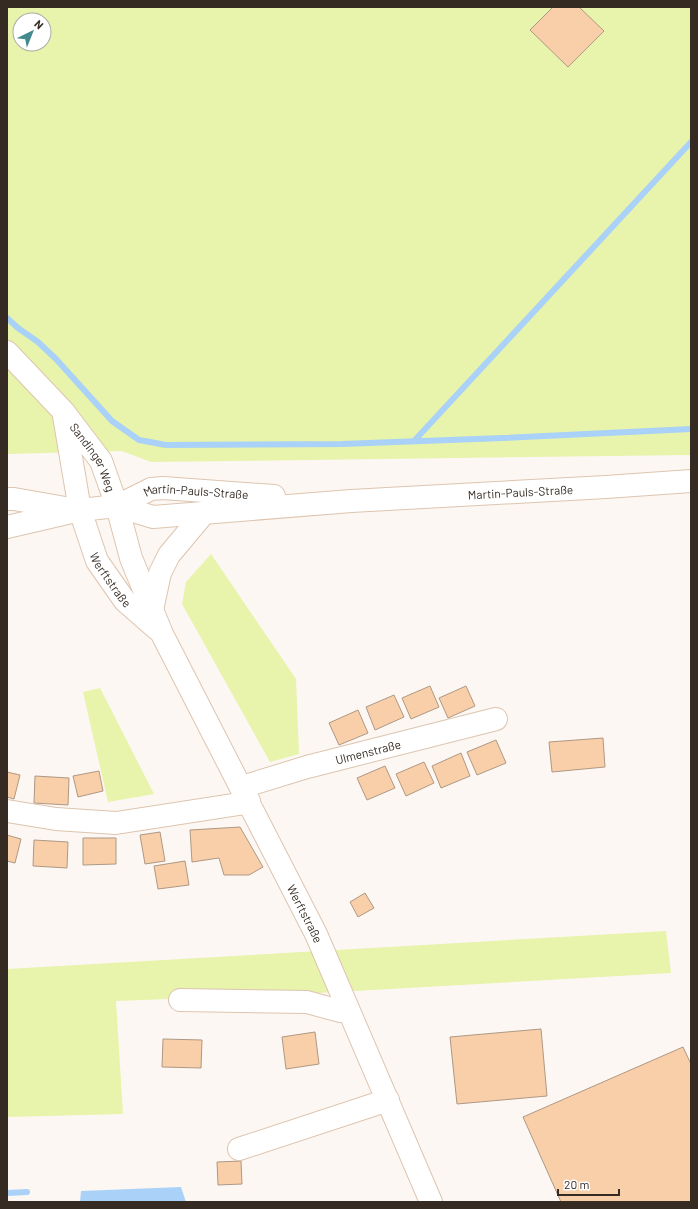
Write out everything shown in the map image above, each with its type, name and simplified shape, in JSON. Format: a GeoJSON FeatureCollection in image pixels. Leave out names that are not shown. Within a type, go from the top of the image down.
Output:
{"type":"FeatureCollection","features":[{"type":"Feature","properties":{"kind":"street","name":"Sandinger Weg"},"geometry":{"type":"LineString","coordinates":[[7,352],[63,411],[101,461],[117,506]]}},
{"type":"Feature","properties":{"kind":"street","name":"Sandinger Weg"},"geometry":{"type":"LineString","coordinates":[[63,411],[80,510]]}},
{"type":"Feature","properties":{"kind":"street","name":"Martin-Pauls-Straße"},"geometry":{"type":"LineString","coordinates":[[117,506],[153,517],[350,501],[691,481]]}},
{"type":"Feature","properties":{"kind":"street","name":"Martin-Pauls-Straße"},"geometry":{"type":"LineString","coordinates":[[7,527],[80,510],[117,506],[151,489],[164,488],[350,501]]}},
{"type":"Feature","properties":{"kind":"street","name":"Martin-Pauls-Straße"},"geometry":{"type":"LineString","coordinates":[[7,499],[80,510]]}},
{"type":"Feature","properties":{"kind":"street","name":"Werftstraße"},"geometry":{"type":"LineString","coordinates":[[117,506],[131,558],[162,634],[316,934],[431,1202]]}},
{"type":"Feature","properties":{"kind":"street","name":"Werftstraße"},"geometry":{"type":"LineString","coordinates":[[80,510],[97,561],[125,600],[162,634]]}},
{"type":"Feature","properties":{"kind":"street","name":"Werftstraße"},"geometry":{"type":"LineString","coordinates":[[152,610],[160,573],[169,555],[205,512]]}},
{"type":"Feature","properties":{"kind":"street","name":"Ulmenstraße"},"geometry":{"type":"LineString","coordinates":[[7,811],[56,819],[116,823],[239,804],[245,794],[307,767],[496,719]]}},
{"type":"Feature","properties":{"kind":"street"},"geometry":{"type":"LineString","coordinates":[[180,1000],[307,1002],[340,1011],[348,1010]]}},
{"type":"Feature","properties":{"kind":"street"},"geometry":{"type":"LineString","coordinates":[[240,1149],[388,1100]]}},
{"type":"Feature","properties":{"kind":"green space"},"geometry":{"type":"Polygon","coordinates":[[[7,7],[691,7],[691,455],[151,462],[122,451],[7,454],[7,7]]]}},
{"type":"Feature","properties":{"kind":"green space"},"geometry":{"type":"Polygon","coordinates":[[[211,554],[296,679],[299,754],[270,762],[182,604],[186,582],[211,554]]]}},
{"type":"Feature","properties":{"kind":"green space"},"geometry":{"type":"Polygon","coordinates":[[[100,688],[154,794],[108,802],[83,692],[100,688]]]}},
{"type":"Feature","properties":{"kind":"green space"},"geometry":{"type":"Polygon","coordinates":[[[666,931],[671,973],[301,994],[116,1001],[123,1114],[7,1117],[7,969],[666,931]]]}},
{"type":"Feature","properties":{"kind":"water"},"geometry":{"type":"Polygon","coordinates":[[[181,1187],[186,1202],[80,1202],[81,1191],[181,1187]]]}},
{"type":"Feature","properties":{"kind":"building"},"geometry":{"type":"Polygon","coordinates":[[[553,7],[579,7],[604,31],[568,67],[530,30],[553,7]]]}},
{"type":"Feature","properties":{"kind":"building"},"geometry":{"type":"Polygon","coordinates":[[[430,686],[439,707],[411,719],[402,698],[430,686]]]}},
{"type":"Feature","properties":{"kind":"building"},"geometry":{"type":"Polygon","coordinates":[[[466,686],[475,706],[448,718],[439,698],[466,686]]]}},
{"type":"Feature","properties":{"kind":"building"},"geometry":{"type":"Polygon","coordinates":[[[394,695],[404,717],[375,730],[366,707],[394,695]]]}},
{"type":"Feature","properties":{"kind":"building"},"geometry":{"type":"Polygon","coordinates":[[[358,710],[368,733],[339,745],[329,723],[358,710]]]}},
{"type":"Feature","properties":{"kind":"building"},"geometry":{"type":"Polygon","coordinates":[[[603,738],[605,767],[552,772],[549,742],[603,738]]]}},
{"type":"Feature","properties":{"kind":"building"},"geometry":{"type":"Polygon","coordinates":[[[496,740],[506,763],[477,775],[467,752],[496,740]]]}},
{"type":"Feature","properties":{"kind":"building"},"geometry":{"type":"Polygon","coordinates":[[[461,753],[470,776],[441,788],[432,766],[461,753]]]}},
{"type":"Feature","properties":{"kind":"building"},"geometry":{"type":"Polygon","coordinates":[[[424,762],[434,783],[406,796],[396,774],[424,762]]]}},
{"type":"Feature","properties":{"kind":"building"},"geometry":{"type":"Polygon","coordinates":[[[385,766],[395,788],[367,800],[357,778],[385,766]]]}},
{"type":"Feature","properties":{"kind":"building"},"geometry":{"type":"Polygon","coordinates":[[[99,771],[103,791],[78,797],[73,776],[99,771]]]}},
{"type":"Feature","properties":{"kind":"building"},"geometry":{"type":"Polygon","coordinates":[[[7,772],[20,775],[14,799],[7,797],[7,772]]]}},
{"type":"Feature","properties":{"kind":"building"},"geometry":{"type":"Polygon","coordinates":[[[35,776],[69,778],[68,805],[34,803],[35,776]]]}},
{"type":"Feature","properties":{"kind":"building"},"geometry":{"type":"Polygon","coordinates":[[[240,827],[263,867],[249,875],[224,875],[219,858],[192,862],[190,830],[240,827]]]}},
{"type":"Feature","properties":{"kind":"building"},"geometry":{"type":"Polygon","coordinates":[[[160,832],[165,861],[145,864],[140,835],[160,832]]]}},
{"type":"Feature","properties":{"kind":"building"},"geometry":{"type":"Polygon","coordinates":[[[7,835],[21,839],[15,863],[7,861],[7,835]]]}},
{"type":"Feature","properties":{"kind":"building"},"geometry":{"type":"Polygon","coordinates":[[[83,838],[116,838],[116,864],[83,865],[83,838]]]}},
{"type":"Feature","properties":{"kind":"building"},"geometry":{"type":"Polygon","coordinates":[[[34,840],[68,842],[67,868],[33,866],[34,840]]]}},
{"type":"Feature","properties":{"kind":"building"},"geometry":{"type":"Polygon","coordinates":[[[185,861],[189,885],[158,889],[154,866],[185,861]]]}},
{"type":"Feature","properties":{"kind":"building"},"geometry":{"type":"Polygon","coordinates":[[[365,893],[374,908],[358,917],[350,902],[365,893]]]}},
{"type":"Feature","properties":{"kind":"building"},"geometry":{"type":"Polygon","coordinates":[[[541,1029],[547,1096],[457,1104],[450,1037],[541,1029]]]}},
{"type":"Feature","properties":{"kind":"building"},"geometry":{"type":"Polygon","coordinates":[[[315,1032],[319,1064],[286,1069],[282,1037],[315,1032]]]}},
{"type":"Feature","properties":{"kind":"building"},"geometry":{"type":"Polygon","coordinates":[[[163,1039],[202,1040],[201,1068],[162,1067],[163,1039]]]}},
{"type":"Feature","properties":{"kind":"building"},"geometry":{"type":"Polygon","coordinates":[[[683,1047],[691,1064],[691,1202],[561,1202],[523,1117],[683,1047]]]}},
{"type":"Feature","properties":{"kind":"building"},"geometry":{"type":"Polygon","coordinates":[[[241,1161],[242,1184],[218,1185],[217,1162],[241,1161]]]}},
{"type":"Feature","properties":{"kind":"waterway"},"geometry":{"type":"LineString","coordinates":[[414,441],[691,142]]}},
{"type":"Feature","properties":{"kind":"waterway"},"geometry":{"type":"LineString","coordinates":[[7,318],[38,342],[56,359],[112,421],[139,440],[166,445],[342,444],[691,429]]}},
{"type":"Feature","properties":{"kind":"waterway"},"geometry":{"type":"LineString","coordinates":[[7,1193],[27,1192]]}}]}
